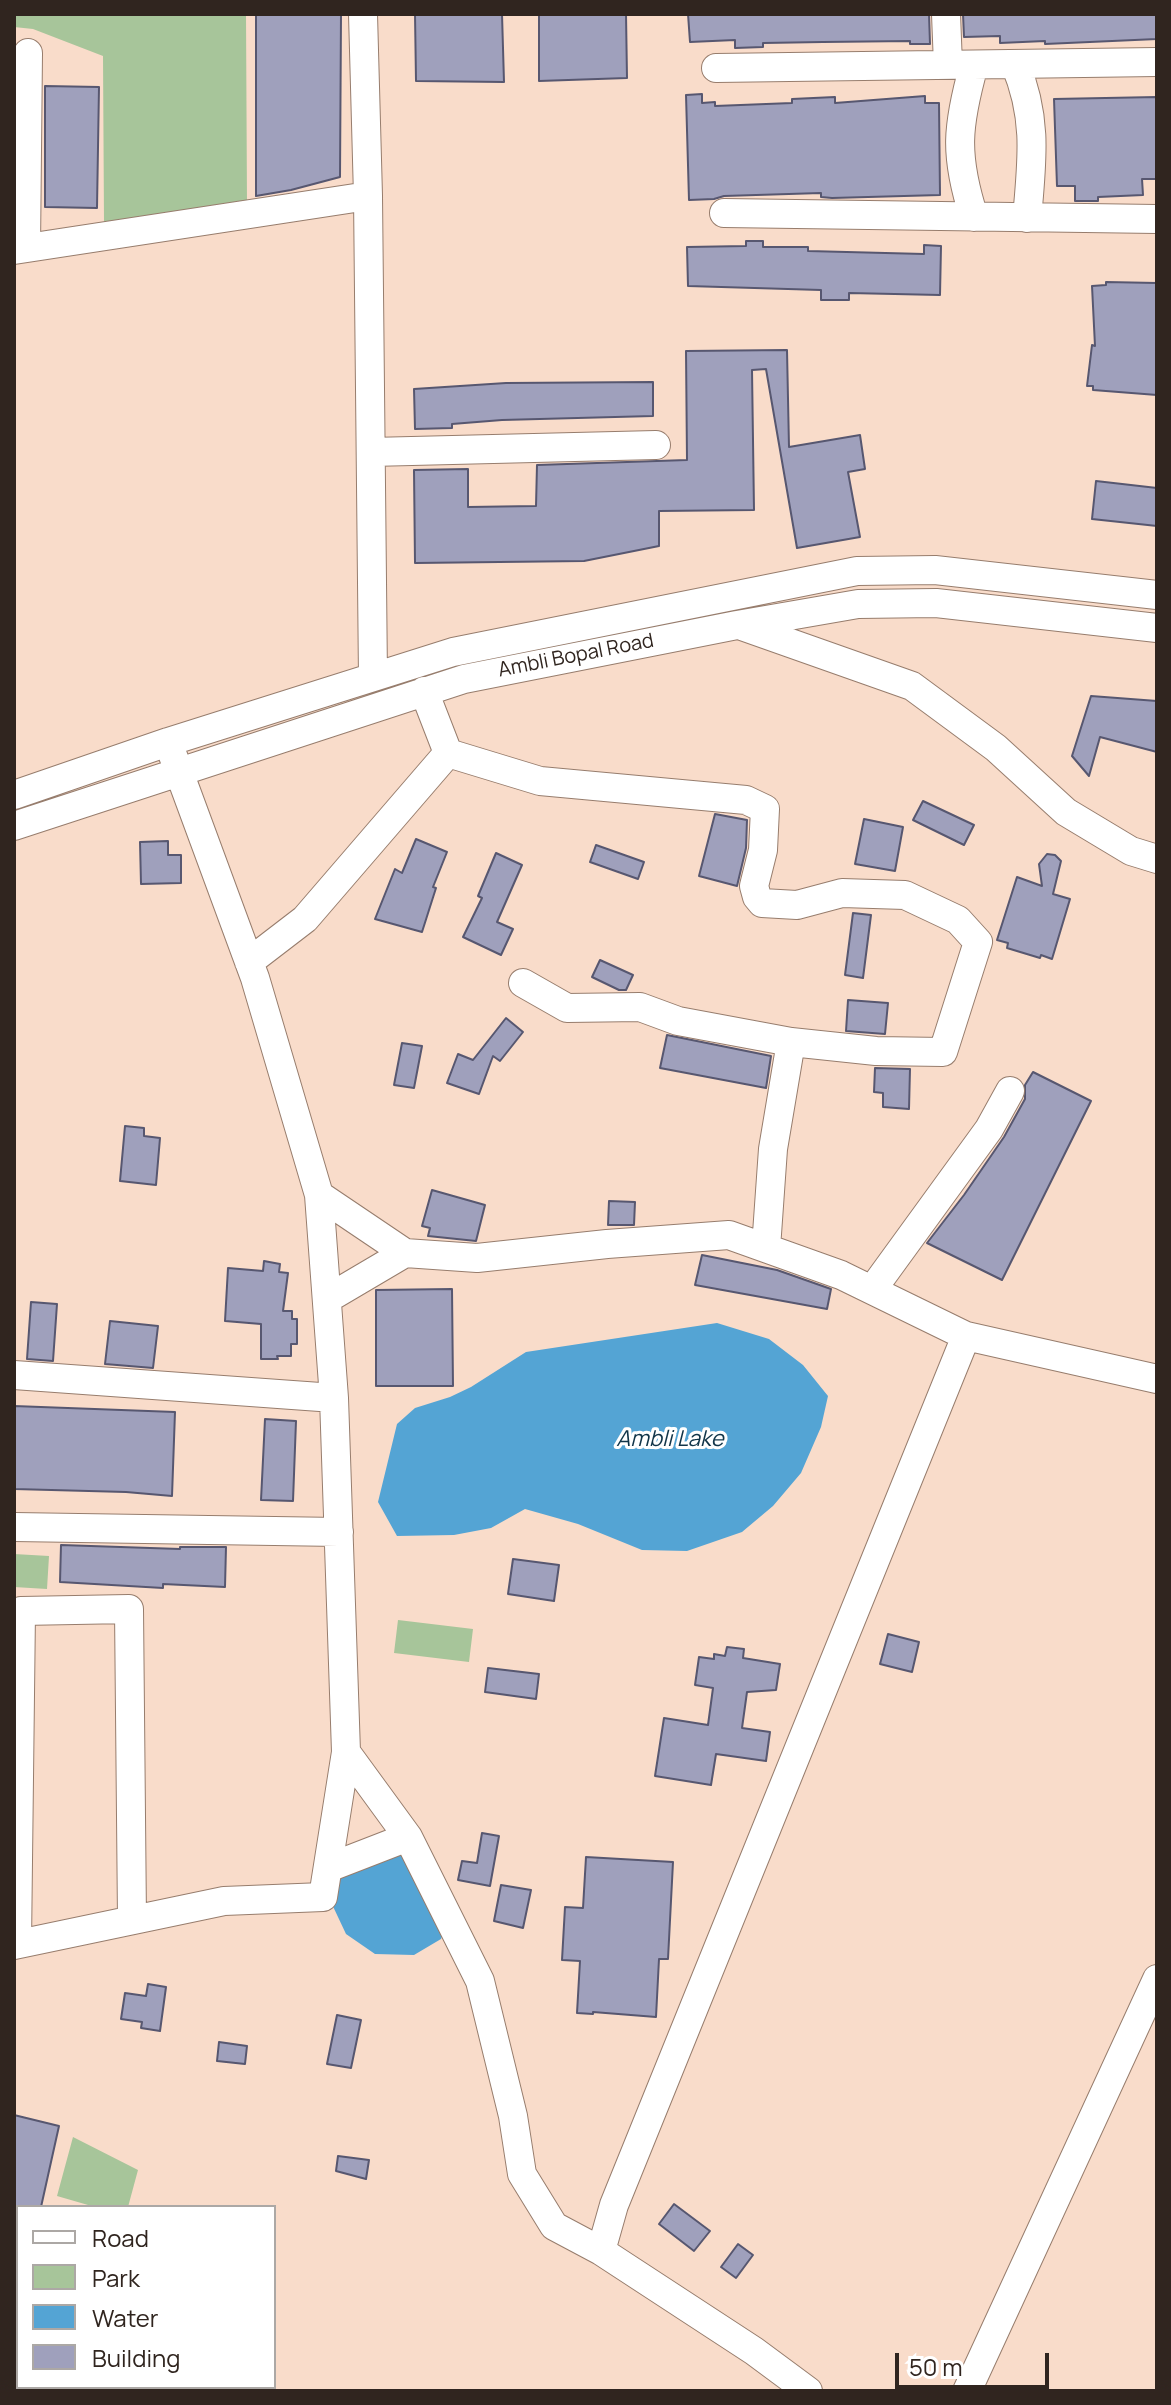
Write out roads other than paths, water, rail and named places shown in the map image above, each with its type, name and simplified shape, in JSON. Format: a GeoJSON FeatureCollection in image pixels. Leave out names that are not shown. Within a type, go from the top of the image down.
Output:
{"type":"FeatureCollection","features":[{"type":"Feature","properties":{"kind":"street"},"geometry":{"type":"LineString","coordinates":[[363,14],[373,677]]}},
{"type":"Feature","properties":{"kind":"street"},"geometry":{"type":"LineString","coordinates":[[946,14],[961,65],[958,150],[964,186],[974,217]]}},
{"type":"Feature","properties":{"kind":"street"},"geometry":{"type":"LineString","coordinates":[[28,53],[20,249],[368,196]]}},
{"type":"Feature","properties":{"kind":"street"},"geometry":{"type":"LineString","coordinates":[[716,68],[1157,62]]}},
{"type":"Feature","properties":{"kind":"street"},"geometry":{"type":"LineString","coordinates":[[1015,64],[1027,92],[1030,111],[1032,143],[1027,218]]}},
{"type":"Feature","properties":{"kind":"street"},"geometry":{"type":"LineString","coordinates":[[724,213],[1157,219]]}},
{"type":"Feature","properties":{"kind":"street"},"geometry":{"type":"LineString","coordinates":[[371,452],[656,445]]}},
{"type":"Feature","properties":{"kind":"street","name":"Ambli Bopal Road"},"geometry":{"type":"LineString","coordinates":[[14,795],[168,742],[453,652],[857,571],[935,570],[1157,595]]}},
{"type":"Feature","properties":{"kind":"street","name":"Ambli Bopal Road"},"geometry":{"type":"LineString","coordinates":[[14,826],[464,679],[858,604],[936,603],[1157,628]]}},
{"type":"Feature","properties":{"kind":"street"},"geometry":{"type":"LineString","coordinates":[[737,625],[912,686],[996,748],[1066,812],[1131,851],[1157,859]]}},
{"type":"Feature","properties":{"kind":"street"},"geometry":{"type":"LineString","coordinates":[[453,652],[464,679]]}},
{"type":"Feature","properties":{"kind":"street"},"geometry":{"type":"LineString","coordinates":[[424,691],[448,753]]}},
{"type":"Feature","properties":{"kind":"street"},"geometry":{"type":"LineString","coordinates":[[132,1920],[129,1609],[21,1611],[16,1945],[224,1901],[323,1897],[346,1752],[334,1398],[319,1195],[249,962],[168,742]]}},
{"type":"Feature","properties":{"kind":"street"},"geometry":{"type":"LineString","coordinates":[[249,962],[305,919],[448,753]]}},
{"type":"Feature","properties":{"kind":"street"},"geometry":{"type":"LineString","coordinates":[[448,753],[540,781],[746,800],[765,809],[763,850],[754,886],[762,903],[797,905],[842,893],[905,895],[958,920],[978,942],[943,1052],[876,1051],[791,1042],[678,1021],[640,1007],[567,1008],[523,983]]}},
{"type":"Feature","properties":{"kind":"street"},"geometry":{"type":"LineString","coordinates":[[766,1248],[773,1149],[791,1042]]}},
{"type":"Feature","properties":{"kind":"street"},"geometry":{"type":"LineString","coordinates":[[872,1290],[989,1129],[1010,1091]]}},
{"type":"Feature","properties":{"kind":"street"},"geometry":{"type":"LineString","coordinates":[[319,1195],[405,1253],[477,1258],[729,1235],[841,1275],[966,1336],[1157,1379]]}},
{"type":"Feature","properties":{"kind":"street"},"geometry":{"type":"LineString","coordinates":[[327,1299],[405,1253]]}},
{"type":"Feature","properties":{"kind":"street"},"geometry":{"type":"LineString","coordinates":[[601,2251],[614,2205],[966,1336]]}},
{"type":"Feature","properties":{"kind":"street"},"geometry":{"type":"LineString","coordinates":[[14,1375],[334,1398]]}},
{"type":"Feature","properties":{"kind":"street"},"geometry":{"type":"LineString","coordinates":[[14,1527],[339,1532]]}},
{"type":"Feature","properties":{"kind":"street"},"geometry":{"type":"LineString","coordinates":[[346,1752],[408,1837],[480,1981],[513,2116],[522,2174],[554,2226],[601,2251],[754,2351],[808,2391]]}},
{"type":"Feature","properties":{"kind":"street"},"geometry":{"type":"LineString","coordinates":[[328,1868],[408,1837]]}},
{"type":"Feature","properties":{"kind":"street"},"geometry":{"type":"LineString","coordinates":[[967,2391],[1157,1979]]}},
{"type":"Feature","properties":{"kind":"water","name":"Ambli Lake"},"geometry":{"type":"Polygon","coordinates":[[[717,1323],[769,1339],[803,1365],[828,1396],[821,1427],[801,1473],[773,1506],[742,1532],[687,1551],[642,1550],[578,1524],[525,1509],[491,1528],[454,1535],[397,1536],[378,1502],[397,1424],[415,1408],[471,1387],[526,1352],[717,1323]]]}},
{"type":"Feature","properties":{"kind":"water"},"geometry":{"type":"Polygon","coordinates":[[[383,1849],[414,1855],[448,1920],[441,1939],[414,1955],[375,1954],[346,1934],[330,1900],[345,1866],[383,1849]]]}}]}
